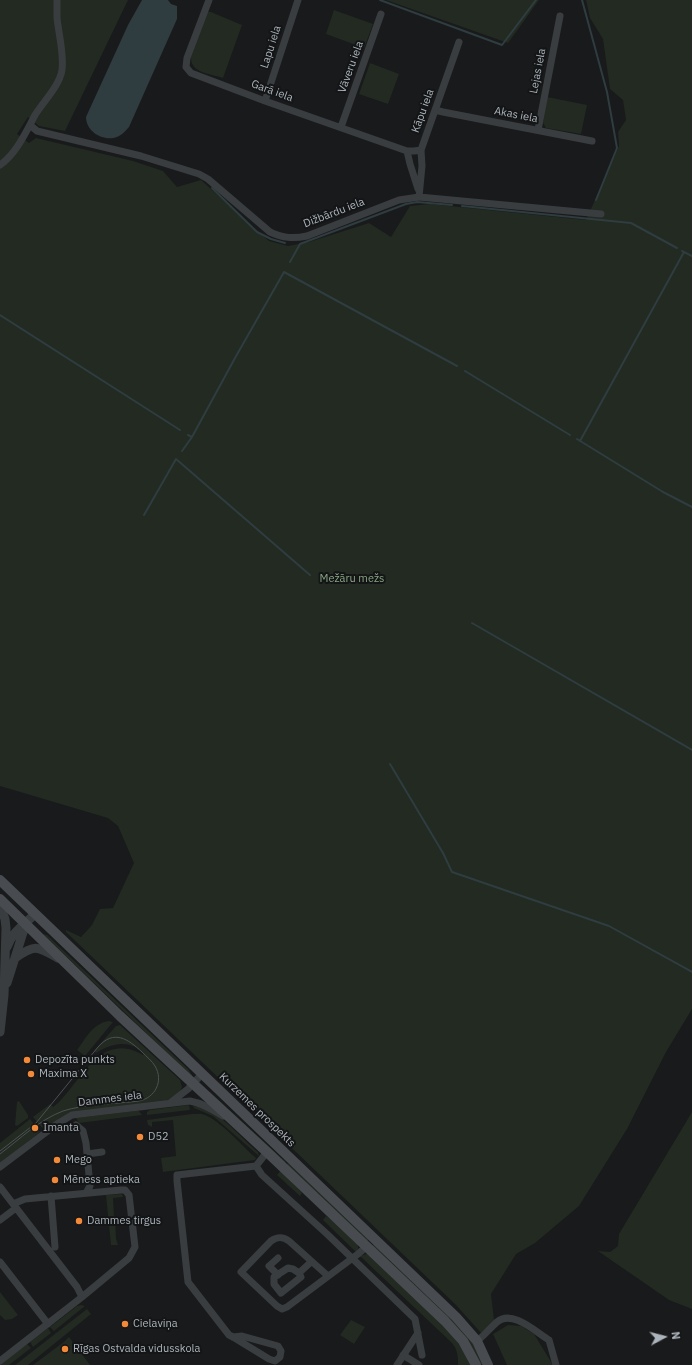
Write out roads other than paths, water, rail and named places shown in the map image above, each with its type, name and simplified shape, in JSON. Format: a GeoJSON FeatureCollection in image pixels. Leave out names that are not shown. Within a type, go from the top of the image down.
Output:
{"type":"FeatureCollection","features":[{"type":"Feature","properties":{"kind":"main road","name":"Kurzemes prospekts"},"geometry":{"type":"LineString","coordinates":[[0,880],[456,1317],[477,1341],[488,1365]]}},
{"type":"Feature","properties":{"kind":"main road"},"geometry":{"type":"LineString","coordinates":[[0,899],[120,1016],[267,1152],[451,1327],[468,1348],[476,1365]]}},
{"type":"Feature","properties":{"kind":"main road"},"geometry":{"type":"LineString","coordinates":[[366,1247],[374,1239]]}},
{"type":"Feature","properties":{"kind":"street"},"geometry":{"type":"LineString","coordinates":[[0,165],[6,160],[30,125],[62,73],[63,58],[57,17],[57,0]]}},
{"type":"Feature","properties":{"kind":"street","name":"Garā iela"},"geometry":{"type":"LineString","coordinates":[[209,0],[187,58],[186,67],[191,73],[265,101],[407,151],[414,152],[421,150]]}},
{"type":"Feature","properties":{"kind":"street","name":"Lapu iela"},"geometry":{"type":"LineString","coordinates":[[265,101],[298,0]]}},
{"type":"Feature","properties":{"kind":"street","name":"Vāveru iela"},"geometry":{"type":"LineString","coordinates":[[341,127],[382,14]]}},
{"type":"Feature","properties":{"kind":"street","name":"Lejas iela"},"geometry":{"type":"LineString","coordinates":[[538,130],[560,16]]}},
{"type":"Feature","properties":{"kind":"street","name":"Kāpu iela"},"geometry":{"type":"LineString","coordinates":[[418,193],[421,179],[421,150],[459,42]]}},
{"type":"Feature","properties":{"kind":"street","name":"Akas iela"},"geometry":{"type":"LineString","coordinates":[[435,110],[592,141]]}},
{"type":"Feature","properties":{"kind":"street","name":"Dižbārdu iela"},"geometry":{"type":"LineString","coordinates":[[30,125],[37,131],[141,156],[199,174],[208,179],[270,232],[288,238],[307,236],[418,193],[601,214]]}},
{"type":"Feature","properties":{"kind":"street"},"geometry":{"type":"LineString","coordinates":[[407,151],[418,193]]}},
{"type":"Feature","properties":{"kind":"street"},"geometry":{"type":"LineString","coordinates":[[0,906],[5,919],[4,995]]}},
{"type":"Feature","properties":{"kind":"street"},"geometry":{"type":"LineString","coordinates":[[5,955],[10,940],[18,928],[26,923],[35,914]]}},
{"type":"Feature","properties":{"kind":"street"},"geometry":{"type":"LineString","coordinates":[[0,1032],[1,1010],[4,995],[26,923]]}},
{"type":"Feature","properties":{"kind":"street"},"geometry":{"type":"LineString","coordinates":[[15,958],[27,949],[40,948],[65,962]]}},
{"type":"Feature","properties":{"kind":"street"},"geometry":{"type":"LineString","coordinates":[[168,1104],[178,1097],[202,1074]]}},
{"type":"Feature","properties":{"kind":"street","name":"Dammes iela"},"geometry":{"type":"LineString","coordinates":[[0,1167],[57,1124],[72,1115],[190,1102],[210,1108],[236,1124]]}},
{"type":"Feature","properties":{"kind":"street"},"geometry":{"type":"LineString","coordinates":[[76,1125],[82,1131],[86,1143],[90,1186],[86,1193]]}},
{"type":"Feature","properties":{"kind":"street"},"geometry":{"type":"LineString","coordinates":[[87,1154],[102,1152]]}},
{"type":"Feature","properties":{"kind":"street"},"geometry":{"type":"LineString","coordinates":[[233,1337],[242,1336],[278,1346],[281,1351],[280,1357],[278,1360],[272,1361],[233,1337],[226,1332],[188,1282],[177,1175],[256,1166],[267,1152]]}},
{"type":"Feature","properties":{"kind":"street"},"geometry":{"type":"LineString","coordinates":[[256,1166],[262,1175],[415,1319],[422,1355]]}},
{"type":"Feature","properties":{"kind":"street"},"geometry":{"type":"LineString","coordinates":[[0,1187],[77,1287],[82,1297]]}},
{"type":"Feature","properties":{"kind":"street"},"geometry":{"type":"LineString","coordinates":[[0,1220],[25,1199],[121,1190],[129,1195],[135,1248],[129,1258],[0,1361]]}},
{"type":"Feature","properties":{"kind":"street"},"geometry":{"type":"LineString","coordinates":[[51,1196],[55,1247]]}},
{"type":"Feature","properties":{"kind":"street"},"geometry":{"type":"LineString","coordinates":[[328,1276],[311,1262],[289,1240],[279,1237],[271,1241],[241,1272],[282,1309],[287,1307],[352,1259],[366,1247]]}},
{"type":"Feature","properties":{"kind":"street"},"geometry":{"type":"LineString","coordinates":[[278,1258],[270,1266],[278,1275]]}},
{"type":"Feature","properties":{"kind":"street"},"geometry":{"type":"LineString","coordinates":[[0,1262],[48,1324]]}},
{"type":"Feature","properties":{"kind":"street"},"geometry":{"type":"LineString","coordinates":[[299,1273],[311,1262]]}},
{"type":"Feature","properties":{"kind":"street"},"geometry":{"type":"LineString","coordinates":[[288,1268],[299,1273],[302,1277],[281,1293],[274,1284],[274,1277],[288,1268]]}},
{"type":"Feature","properties":{"kind":"street"},"geometry":{"type":"LineString","coordinates":[[477,1341],[502,1318],[515,1319],[524,1322],[531,1329],[549,1340],[556,1365]]}},
{"type":"Feature","properties":{"kind":"street"},"geometry":{"type":"LineString","coordinates":[[397,1365],[418,1333]]}},
{"type":"Feature","properties":{"kind":"street"},"geometry":{"type":"LineString","coordinates":[[403,1355],[419,1365]]}},
{"type":"Feature","properties":{"kind":"waterway"},"geometry":{"type":"LineString","coordinates":[[380,0],[502,45],[536,0]]}},
{"type":"Feature","properties":{"kind":"waterway"},"geometry":{"type":"LineString","coordinates":[[582,0],[607,92],[617,148],[596,200]]}},
{"type":"Feature","properties":{"kind":"waterway"},"geometry":{"type":"LineString","coordinates":[[212,188],[257,232],[271,239],[285,243]]}},
{"type":"Feature","properties":{"kind":"waterway"},"geometry":{"type":"LineString","coordinates":[[290,262],[300,244],[406,204],[417,202],[452,205]]}},
{"type":"Feature","properties":{"kind":"waterway"},"geometry":{"type":"LineString","coordinates":[[462,206],[631,223],[677,248]]}},
{"type":"Feature","properties":{"kind":"waterway"},"geometry":{"type":"LineString","coordinates":[[682,251],[692,256]]}},
{"type":"Feature","properties":{"kind":"waterway"},"geometry":{"type":"LineString","coordinates":[[580,441],[684,252]]}},
{"type":"Feature","properties":{"kind":"waterway"},"geometry":{"type":"LineString","coordinates":[[182,451],[192,437],[284,272],[457,366]]}},
{"type":"Feature","properties":{"kind":"waterway"},"geometry":{"type":"LineString","coordinates":[[0,315],[180,430]]}},
{"type":"Feature","properties":{"kind":"waterway"},"geometry":{"type":"LineString","coordinates":[[465,371],[570,435]]}},
{"type":"Feature","properties":{"kind":"waterway"},"geometry":{"type":"LineString","coordinates":[[188,435],[192,437]]}},
{"type":"Feature","properties":{"kind":"waterway"},"geometry":{"type":"LineString","coordinates":[[577,439],[663,492],[692,507]]}},
{"type":"Feature","properties":{"kind":"waterway"},"geometry":{"type":"LineString","coordinates":[[144,515],[176,459],[310,575]]}},
{"type":"Feature","properties":{"kind":"waterway"},"geometry":{"type":"LineString","coordinates":[[472,623],[692,750]]}},
{"type":"Feature","properties":{"kind":"waterway"},"geometry":{"type":"LineString","coordinates":[[390,764],[443,853],[452,872],[609,926],[692,972]]}},
{"type":"Feature","properties":{"kind":"tram line"},"geometry":{"type":"LineString","coordinates":[[0,1151],[36,1123],[98,1047],[110,1038],[121,1038],[131,1043],[148,1057],[155,1066],[159,1077],[158,1083],[153,1093],[145,1099],[139,1101],[100,1104],[63,1111],[46,1119],[0,1154]]}},
{"type":"Feature","properties":{"kind":"place","name":"Depozīta punkts"},"geometry":{"type":"Point","coordinates":[27,1060]}},
{"type":"Feature","properties":{"kind":"place","name":"Maxima X"},"geometry":{"type":"Point","coordinates":[31,1074]}},
{"type":"Feature","properties":{"kind":"place","name":"Imanta"},"geometry":{"type":"Point","coordinates":[35,1128]}},
{"type":"Feature","properties":{"kind":"place","name":"D52"},"geometry":{"type":"Point","coordinates":[140,1137]}},
{"type":"Feature","properties":{"kind":"place","name":"Mego"},"geometry":{"type":"Point","coordinates":[57,1160]}},
{"type":"Feature","properties":{"kind":"place","name":"Mēness aptieka"},"geometry":{"type":"Point","coordinates":[55,1180]}},
{"type":"Feature","properties":{"kind":"place","name":"Dammes tirgus"},"geometry":{"type":"Point","coordinates":[79,1221]}},
{"type":"Feature","properties":{"kind":"place","name":"Cielaviņa"},"geometry":{"type":"Point","coordinates":[125,1324]}},
{"type":"Feature","properties":{"kind":"place","name":"Rīgas Ostvalda vidusskola"},"geometry":{"type":"Point","coordinates":[65,1349]}},
{"type":"Feature","properties":{"kind":"park label","name":"Mežāru mežs"},"geometry":{"type":"Point","coordinates":[352,579]}}]}
